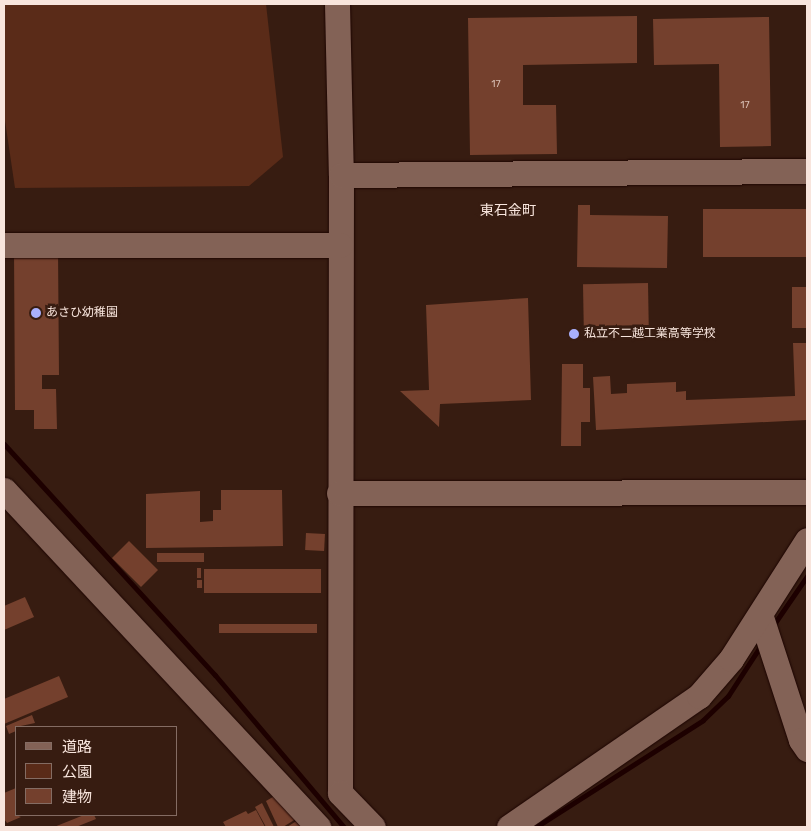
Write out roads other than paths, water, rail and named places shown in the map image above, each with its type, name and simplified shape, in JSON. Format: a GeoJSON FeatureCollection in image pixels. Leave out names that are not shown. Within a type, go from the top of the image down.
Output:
{"type":"FeatureCollection","features":[{"type":"Feature","properties":{"kind":"street"},"geometry":{"type":"LineString","coordinates":[[337,4],[341,175],[340,793],[373,827]]}},
{"type":"Feature","properties":{"kind":"street"},"geometry":{"type":"LineString","coordinates":[[341,175],[807,171]]}},
{"type":"Feature","properties":{"kind":"street"},"geometry":{"type":"LineString","coordinates":[[4,245],[340,245]]}},
{"type":"Feature","properties":{"kind":"street"},"geometry":{"type":"LineString","coordinates":[[4,490],[318,827]]}},
{"type":"Feature","properties":{"kind":"street"},"geometry":{"type":"LineString","coordinates":[[339,493],[807,492]]}},
{"type":"Feature","properties":{"kind":"street"},"geometry":{"type":"LineString","coordinates":[[509,827],[699,696],[732,659],[761,617],[807,540]]}},
{"type":"Feature","properties":{"kind":"street"},"geometry":{"type":"LineString","coordinates":[[761,617],[801,740],[807,749]]}},
{"type":"Feature","properties":{"kind":"waterway"},"geometry":{"type":"LineString","coordinates":[[4,444],[215,675],[344,827]]}},
{"type":"Feature","properties":{"kind":"waterway"},"geometry":{"type":"LineString","coordinates":[[772,627],[807,576]]}},
{"type":"Feature","properties":{"kind":"waterway"},"geometry":{"type":"LineString","coordinates":[[536,827],[703,720],[728,696],[761,645]]}},
{"type":"Feature","properties":{"kind":"place","name":"あさひ幼稚園"},"geometry":{"type":"Point","coordinates":[36,313]}},
{"type":"Feature","properties":{"kind":"place","name":"私立不二越工業高等学校"},"geometry":{"type":"Point","coordinates":[574,334]}},
{"type":"Feature","properties":{"kind":"district","name":"東石金町"},"geometry":{"type":"Point","coordinates":[508,211]}}]}
